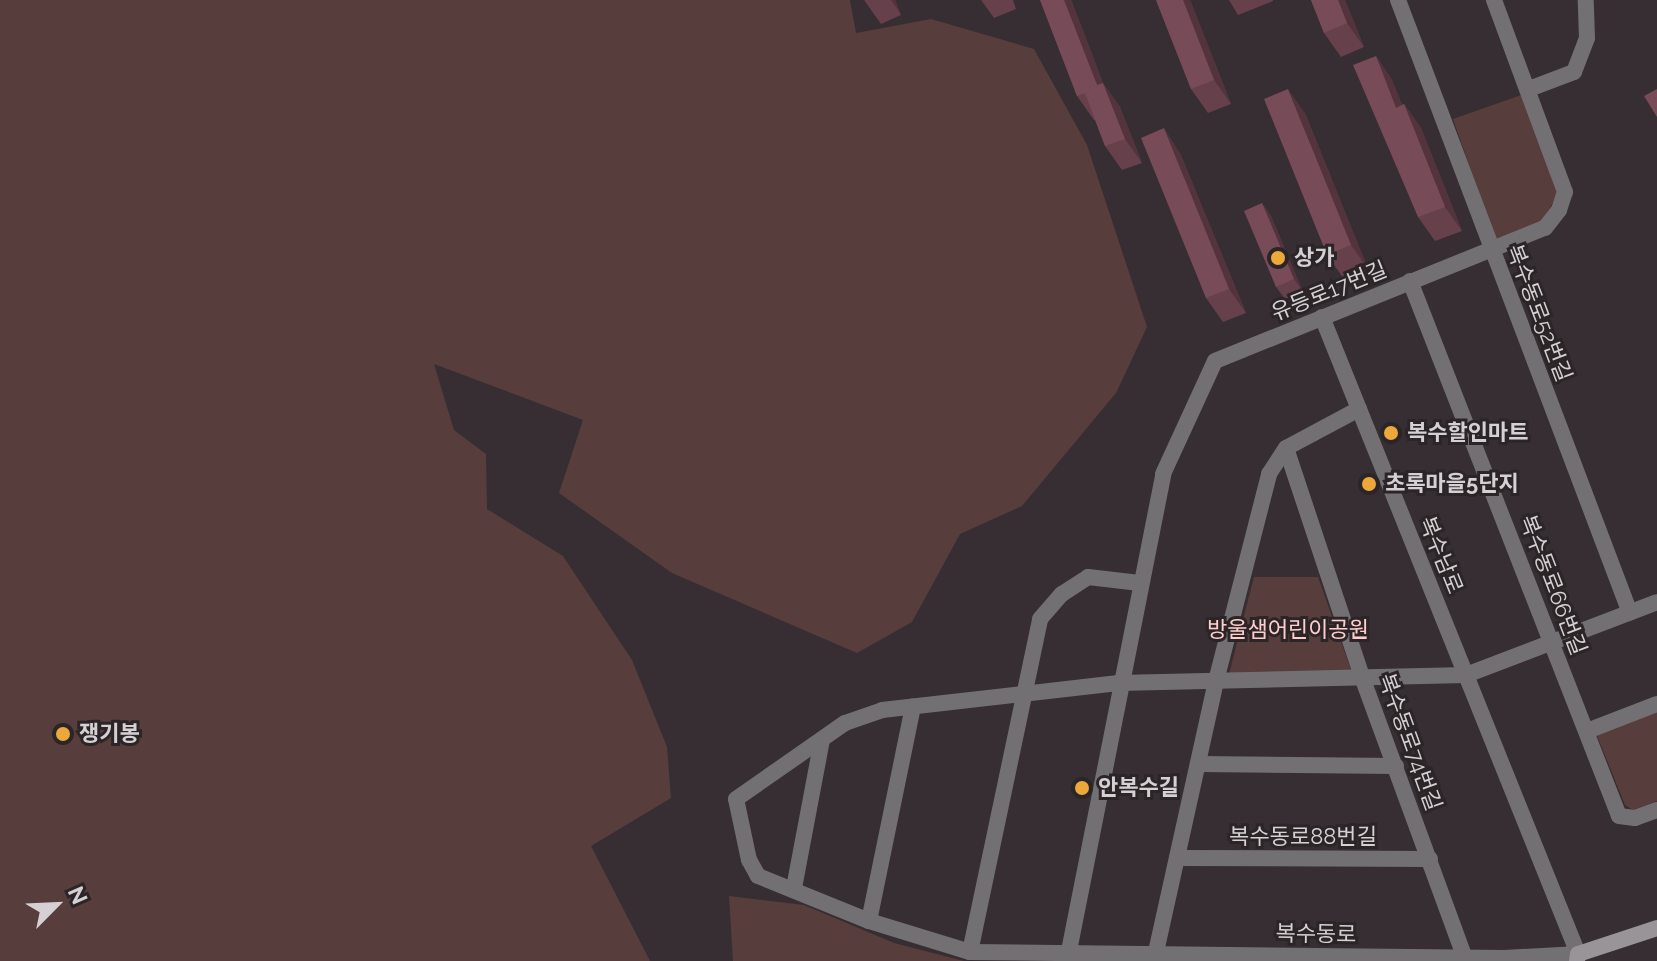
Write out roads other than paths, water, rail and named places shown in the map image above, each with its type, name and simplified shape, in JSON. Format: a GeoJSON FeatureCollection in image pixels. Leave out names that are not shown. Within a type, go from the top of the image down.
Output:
{"type":"FeatureCollection","features":[{"type":"Feature","properties":{"kind":"main road","name":"복수동로"},"geometry":{"type":"LineString","coordinates":[[1578,957],[1657,928]]}},
{"type":"Feature","properties":{"kind":"street","name":"복수동로52번길"},"geometry":{"type":"LineString","coordinates":[[1398,0],[1630,613]]}},
{"type":"Feature","properties":{"kind":"street","name":"유등로17번길"},"geometry":{"type":"LineString","coordinates":[[1068,957],[1118,683],[1163,474],[1215,361],[1545,228],[1565,192],[1494,0]]}},
{"type":"Feature","properties":{"kind":"street"},"geometry":{"type":"LineString","coordinates":[[1529,89],[1574,72],[1587,38],[1586,0]]}},
{"type":"Feature","properties":{"kind":"street","name":"복수동로66번길"},"geometry":{"type":"LineString","coordinates":[[1410,281],[1619,816],[1635,818],[1657,810]]}},
{"type":"Feature","properties":{"kind":"street","name":"복수남로"},"geometry":{"type":"LineString","coordinates":[[1322,317],[1578,957]]}},
{"type":"Feature","properties":{"kind":"street"},"geometry":{"type":"LineString","coordinates":[[1155,958],[1216,681],[1269,474],[1286,448],[1359,409]]}},
{"type":"Feature","properties":{"kind":"street","name":"복수동로74번길"},"geometry":{"type":"LineString","coordinates":[[1286,448],[1362,677],[1466,960]]}},
{"type":"Feature","properties":{"kind":"street"},"geometry":{"type":"LineString","coordinates":[[970,952],[1040,619],[1062,594],[1088,577],[1102,575],[1140,583]]}},
{"type":"Feature","properties":{"kind":"street"},"geometry":{"type":"LineString","coordinates":[[1118,683],[1466,675],[1657,602]]}},
{"type":"Feature","properties":{"kind":"street","name":"복수동로"},"geometry":{"type":"LineString","coordinates":[[1118,683],[882,710],[845,723],[736,799],[749,860],[758,876],[794,888],[869,921],[970,952],[1155,958],[1466,960],[1578,957]]}},
{"type":"Feature","properties":{"kind":"street"},"geometry":{"type":"LineString","coordinates":[[1587,731],[1657,704]]}},
{"type":"Feature","properties":{"kind":"street"},"geometry":{"type":"LineString","coordinates":[[869,921],[913,706]]}},
{"type":"Feature","properties":{"kind":"street"},"geometry":{"type":"LineString","coordinates":[[794,888],[822,740]]}},
{"type":"Feature","properties":{"kind":"street"},"geometry":{"type":"LineString","coordinates":[[1198,764],[1396,766]]}},
{"type":"Feature","properties":{"kind":"street","name":"복수동로88번길"},"geometry":{"type":"LineString","coordinates":[[1177,858],[1430,859]]}},
{"type":"Feature","properties":{"kind":"place","name":"상가"},"geometry":{"type":"Point","coordinates":[1278,258]}},
{"type":"Feature","properties":{"kind":"place","name":"복수할인마트"},"geometry":{"type":"Point","coordinates":[1391,433]}},
{"type":"Feature","properties":{"kind":"place","name":"초록마을5단지"},"geometry":{"type":"Point","coordinates":[1369,484]}},
{"type":"Feature","properties":{"kind":"place","name":"쟁기봉"},"geometry":{"type":"Point","coordinates":[63,734]}},
{"type":"Feature","properties":{"kind":"place","name":"안복수길"},"geometry":{"type":"Point","coordinates":[1082,788]}},
{"type":"Feature","properties":{"kind":"park label","name":"방울샘어린이공원"},"geometry":{"type":"Point","coordinates":[1288,630]}}]}
